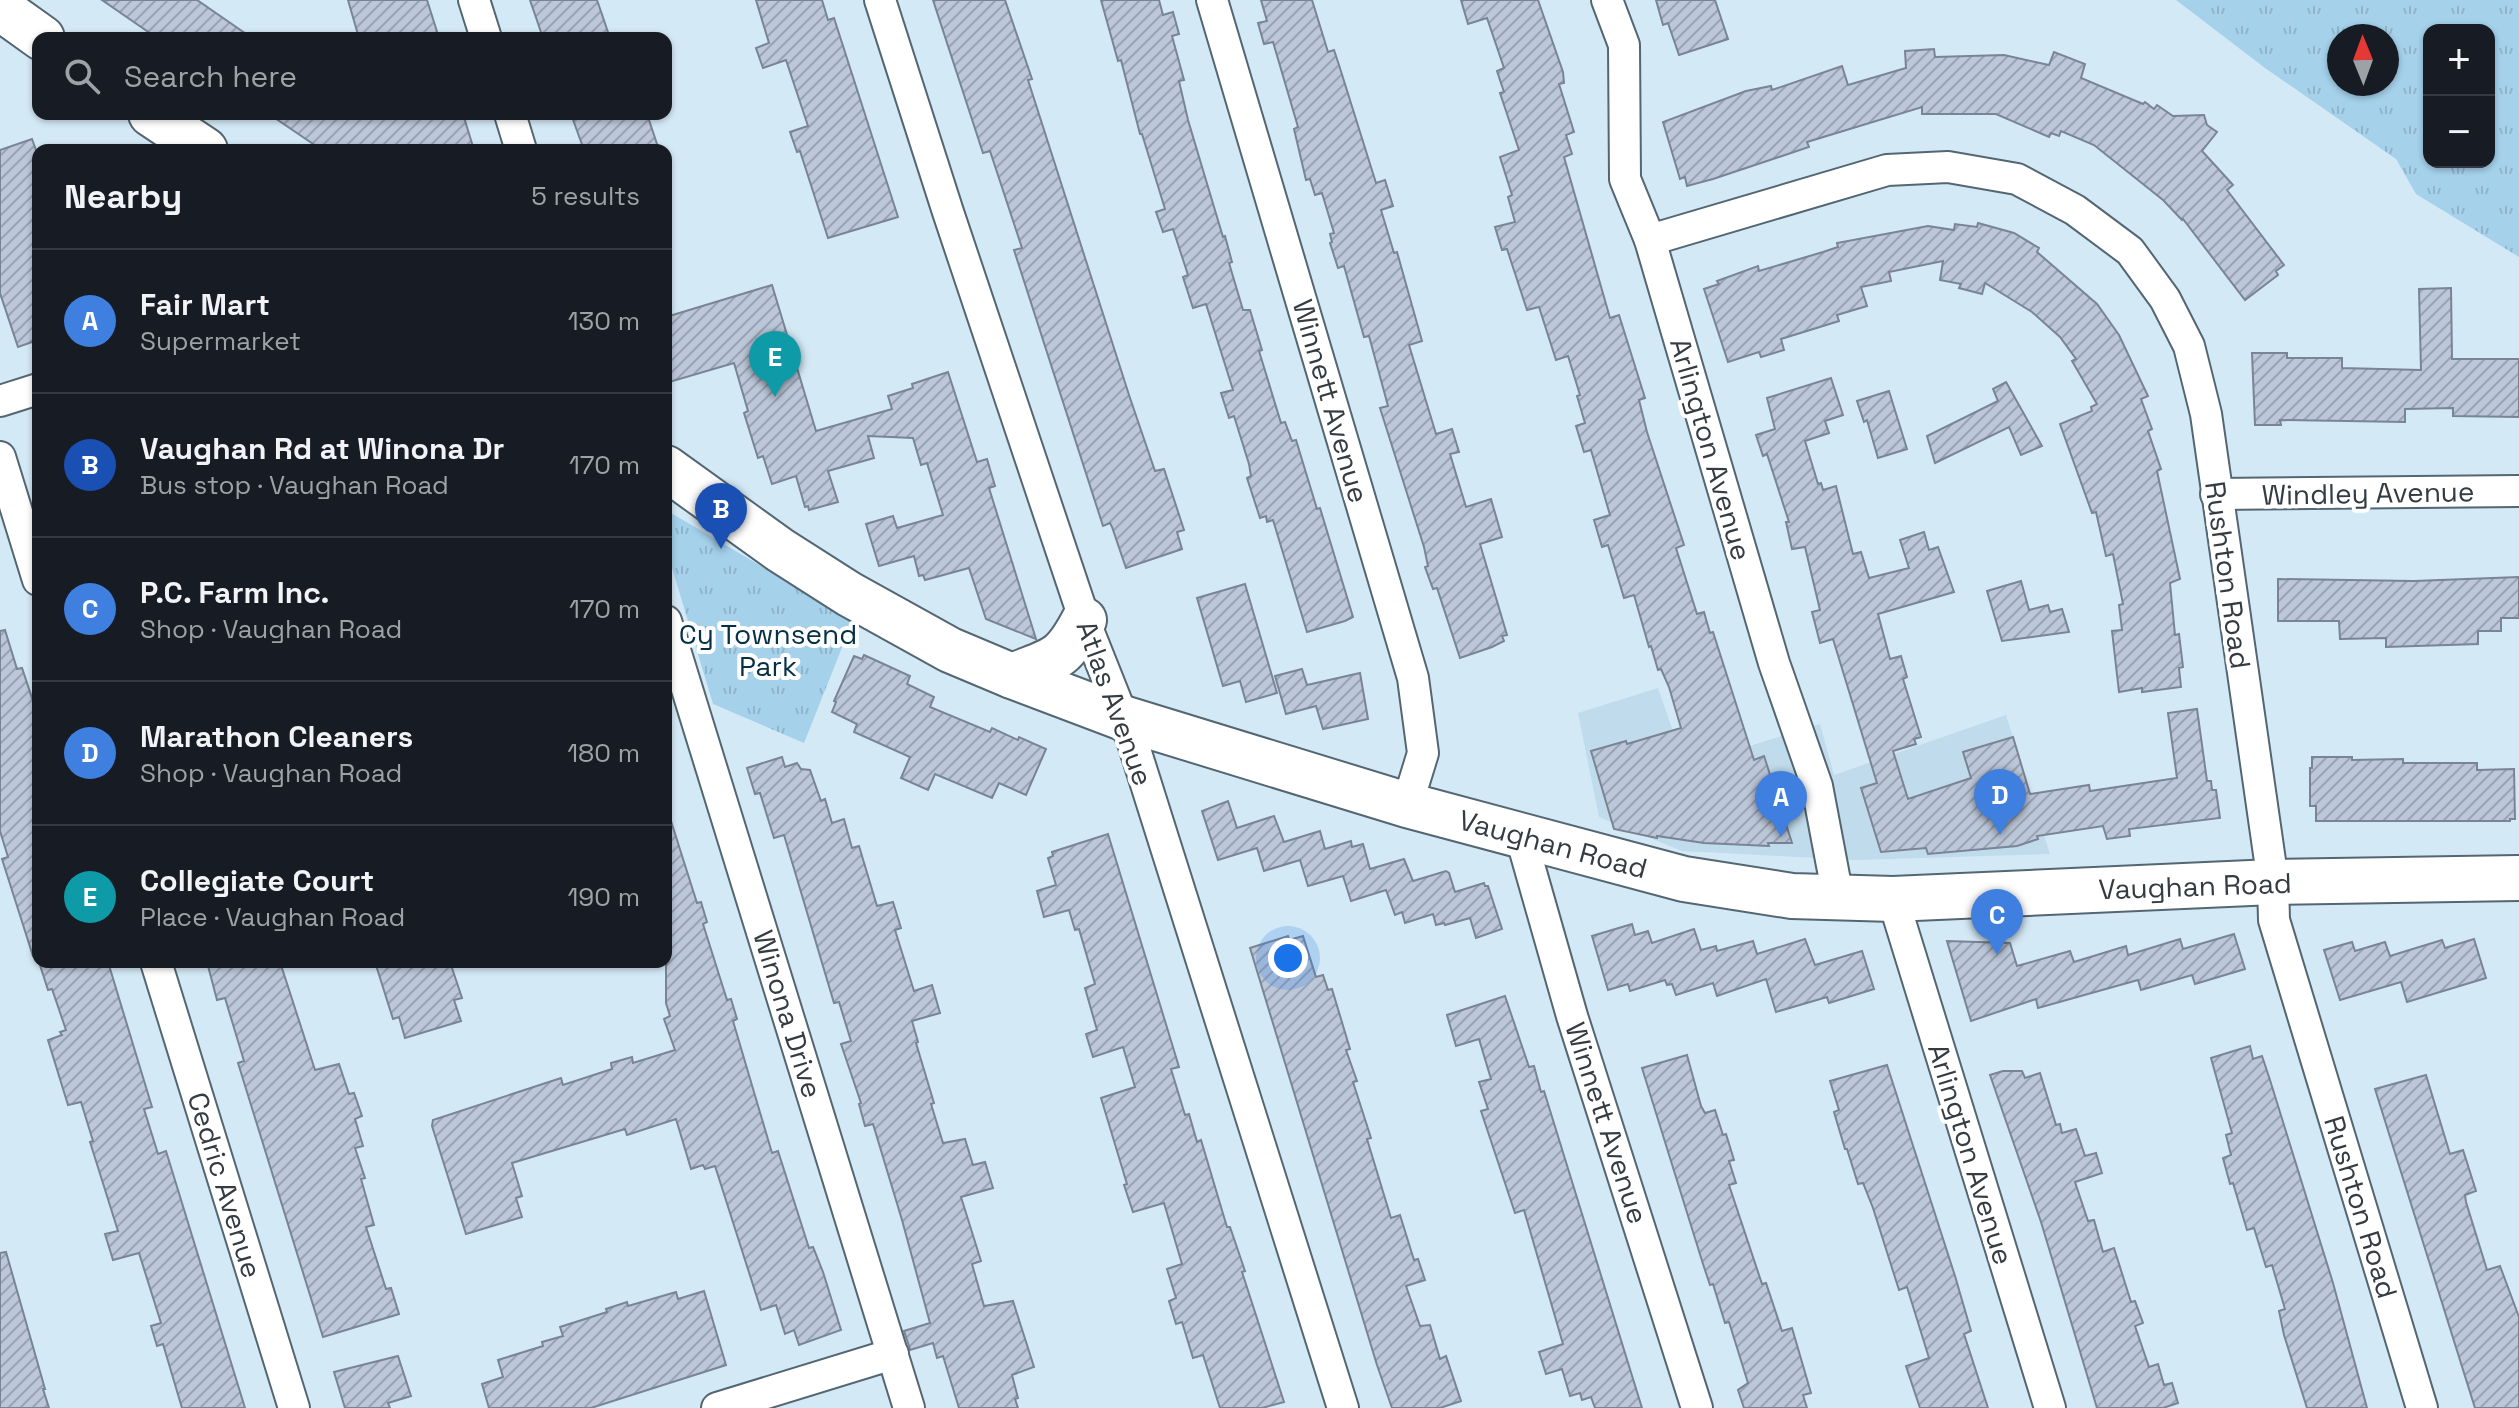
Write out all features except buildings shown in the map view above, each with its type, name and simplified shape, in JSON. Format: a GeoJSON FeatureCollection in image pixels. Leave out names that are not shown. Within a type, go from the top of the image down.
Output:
{"type":"FeatureCollection","features":[{"type":"Feature","properties":{"kind":"street"},"geometry":{"type":"LineString","coordinates":[[474,0],[484,32]]}},
{"type":"Feature","properties":{"kind":"street","name":"Atlas Avenue"},"geometry":{"type":"LineString","coordinates":[[880,0],[1084,620],[1123,718],[1343,1408]]}},
{"type":"Feature","properties":{"kind":"street","name":"Winnett Avenue"},"geometry":{"type":"LineString","coordinates":[[1212,0],[1413,678],[1423,753],[1407,805]]}},
{"type":"Feature","properties":{"kind":"street","name":"Arlington Avenue"},"geometry":{"type":"LineString","coordinates":[[1607,0],[1624,45],[1625,179],[1650,240],[1774,663],[1817,786],[1838,897]]}},
{"type":"Feature","properties":{"kind":"street"},"geometry":{"type":"LineString","coordinates":[[160,120],[196,144]]}},
{"type":"Feature","properties":{"kind":"street"},"geometry":{"type":"LineString","coordinates":[[512,120],[519,144]]}},
{"type":"Feature","properties":{"kind":"street","name":"Rushton Road"},"geometry":{"type":"LineString","coordinates":[[1650,240],[1887,170],[1948,167],[2017,179],[2075,210],[2130,251],[2165,299],[2189,346],[2206,414],[2273,882],[2274,920],[2422,1408]]}},
{"type":"Feature","properties":{"kind":"street"},"geometry":{"type":"LineString","coordinates":[[0,401],[32,391]]}},
{"type":"Feature","properties":{"kind":"street"},"geometry":{"type":"LineString","coordinates":[[0,457],[32,561]]}},
{"type":"Feature","properties":{"kind":"street","name":"Vaughan Road"},"geometry":{"type":"LineString","coordinates":[[672,472],[780,550],[849,594],[950,650],[1012,676],[1123,718],[1407,805],[1684,879],[1792,896],[1893,899],[2273,882],[2519,878]]}},
{"type":"Feature","properties":{"kind":"street","name":"Windley Avenue"},"geometry":{"type":"LineString","coordinates":[[2216,494],[2519,491]]}},
{"type":"Feature","properties":{"kind":"street"},"geometry":{"type":"LineString","coordinates":[[1012,676],[1061,655],[1070,646],[1084,620]]}},
{"type":"Feature","properties":{"kind":"street","name":"Winona Drive"},"geometry":{"type":"LineString","coordinates":[[672,640],[909,1408]]}},
{"type":"Feature","properties":{"kind":"street","name":"Winnett Avenue"},"geometry":{"type":"LineString","coordinates":[[1521,837],[1572,1016],[1697,1408]]}},
{"type":"Feature","properties":{"kind":"street","name":"Arlington Avenue"},"geometry":{"type":"LineString","coordinates":[[1893,899],[2050,1408]]}},
{"type":"Feature","properties":{"kind":"street","name":"Cedric Avenue"},"geometry":{"type":"LineString","coordinates":[[158,968],[294,1408]]}},
{"type":"Feature","properties":{"kind":"street"},"geometry":{"type":"LineString","coordinates":[[717,1408],[893,1354]]}},
{"type":"Feature","properties":{"kind":"shaded area"},"geometry":{"type":"Polygon","coordinates":[[[1658,688],[1685,766],[1820,724],[1834,775],[2006,715],[2050,854],[1857,860],[1682,851],[1599,817],[1578,713],[1658,688]]]}},
{"type":"Feature","properties":{"kind":"green space"},"geometry":{"type":"Polygon","coordinates":[[[2176,0],[2519,0],[2519,257],[2416,194],[2396,159],[2265,68],[2176,0]]]}},
{"type":"Feature","properties":{"kind":"green space","name":"Cy Townsend Park"},"geometry":{"type":"Polygon","coordinates":[[[672,514],[853,620],[804,743],[713,704],[672,568],[672,514]]]}},
{"type":"Feature","properties":{"kind":"place","name":"Collegiate Court"},"geometry":{"type":"Point","coordinates":[775,397]}},
{"type":"Feature","properties":{"kind":"place","name":"Vaughan Rd at Winona Dr"},"geometry":{"type":"Point","coordinates":[721,549]}},
{"type":"Feature","properties":{"kind":"place","name":"Marathon Cleaners"},"geometry":{"type":"Point","coordinates":[2000,835]}},
{"type":"Feature","properties":{"kind":"place","name":"Fair Mart"},"geometry":{"type":"Point","coordinates":[1781,837]}},
{"type":"Feature","properties":{"kind":"place","name":"P.C. Farm Inc."},"geometry":{"type":"Point","coordinates":[1997,955]}}]}
